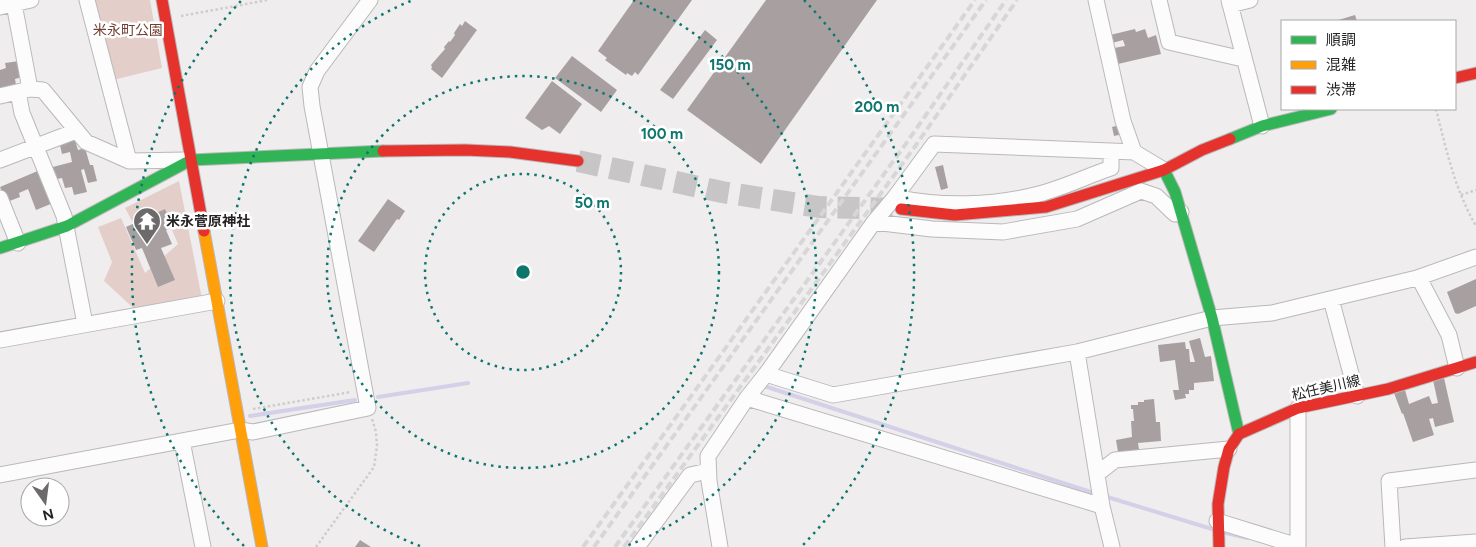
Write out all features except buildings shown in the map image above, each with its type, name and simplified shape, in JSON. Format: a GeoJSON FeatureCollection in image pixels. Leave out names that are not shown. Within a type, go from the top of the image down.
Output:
{"type":"FeatureCollection","features":[{"type":"Feature","properties":{"kind":"street"},"geometry":{"type":"LineString","coordinates":[[88,0],[128,161]]}},
{"type":"Feature","properties":{"kind":"street"},"geometry":{"type":"LineString","coordinates":[[162,0],[262,547]]}},
{"type":"Feature","properties":{"kind":"street"},"geometry":{"type":"LineString","coordinates":[[0,474],[240,430],[253,432],[368,408],[310,87],[317,72],[370,0]]}},
{"type":"Feature","properties":{"kind":"street"},"geometry":{"type":"LineString","coordinates":[[1096,0],[1123,122],[1134,152]]}},
{"type":"Feature","properties":{"kind":"street"},"geometry":{"type":"LineString","coordinates":[[1159,0],[1169,42],[1244,59]]}},
{"type":"Feature","properties":{"kind":"street"},"geometry":{"type":"LineString","coordinates":[[1250,0],[1230,2],[1262,126]]}},
{"type":"Feature","properties":{"kind":"street"},"geometry":{"type":"LineString","coordinates":[[19,2],[24,91],[22,113],[66,226],[85,324]]}},
{"type":"Feature","properties":{"kind":"street"},"geometry":{"type":"LineString","coordinates":[[1456,78],[1476,73]]}},
{"type":"Feature","properties":{"kind":"street"},"geometry":{"type":"LineString","coordinates":[[0,96],[24,91],[43,90],[86,142],[128,161],[191,160],[398,150],[465,150],[510,152],[578,161]]}},
{"type":"Feature","properties":{"kind":"street"},"geometry":{"type":"LineString","coordinates":[[898,203],[955,215],[1046,207],[1164,170],[1202,150],[1262,126],[1327,110]]}},
{"type":"Feature","properties":{"kind":"street"},"geometry":{"type":"LineString","coordinates":[[0,160],[76,131]]}},
{"type":"Feature","properties":{"kind":"street"},"geometry":{"type":"LineString","coordinates":[[720,547],[708,471],[708,456],[747,398],[874,222],[898,203],[934,144],[1134,152],[1164,170],[1175,192],[1212,318],[1239,434],[1229,449],[1224,467],[1218,504],[1219,543]]}},
{"type":"Feature","properties":{"kind":"street"},"geometry":{"type":"LineString","coordinates":[[898,203],[1000,202],[1040,194],[1111,168],[1110,151]]}},
{"type":"Feature","properties":{"kind":"street"},"geometry":{"type":"LineString","coordinates":[[0,248],[66,226],[191,160]]}},
{"type":"Feature","properties":{"kind":"street"},"geometry":{"type":"LineString","coordinates":[[874,222],[932,229],[1004,232],[1077,218],[1141,191],[1156,196],[1175,214],[1181,212]]}},
{"type":"Feature","properties":{"kind":"street"},"geometry":{"type":"LineString","coordinates":[[0,198],[18,243]]}},
{"type":"Feature","properties":{"kind":"street"},"geometry":{"type":"LineString","coordinates":[[766,374],[833,396],[1077,352],[1212,318],[1272,313],[1419,278],[1476,257]]}},
{"type":"Feature","properties":{"kind":"street"},"geometry":{"type":"LineString","coordinates":[[1419,278],[1449,335],[1458,368]]}},
{"type":"Feature","properties":{"kind":"street"},"geometry":{"type":"LineString","coordinates":[[1331,299],[1356,396]]}},
{"type":"Feature","properties":{"kind":"street"},"geometry":{"type":"LineString","coordinates":[[0,340],[217,301]]}},
{"type":"Feature","properties":{"kind":"street"},"geometry":{"type":"LineString","coordinates":[[1077,352],[1102,506],[1112,547]]}},
{"type":"Feature","properties":{"kind":"street","name":"松任美川線"},"geometry":{"type":"LineString","coordinates":[[1239,434],[1298,408],[1388,389],[1476,362]]}},
{"type":"Feature","properties":{"kind":"street"},"geometry":{"type":"LineString","coordinates":[[747,398],[1102,506]]}},
{"type":"Feature","properties":{"kind":"street"},"geometry":{"type":"LineString","coordinates":[[1217,522],[1298,547],[1298,408]]}},
{"type":"Feature","properties":{"kind":"street"},"geometry":{"type":"LineString","coordinates":[[182,441],[203,547]]}},
{"type":"Feature","properties":{"kind":"street"},"geometry":{"type":"LineString","coordinates":[[1097,474],[1115,460],[1229,449]]}},
{"type":"Feature","properties":{"kind":"street"},"geometry":{"type":"LineString","coordinates":[[1393,547],[1389,482],[1476,470]]}},
{"type":"Feature","properties":{"kind":"street"},"geometry":{"type":"LineString","coordinates":[[637,547],[690,474],[708,471]]}},
{"type":"Feature","properties":{"kind":"street"},"geometry":{"type":"LineString","coordinates":[[1405,547],[1476,542]]}},
{"type":"Feature","properties":{"kind":"path"},"geometry":{"type":"LineString","coordinates":[[165,19],[268,0]]}},
{"type":"Feature","properties":{"kind":"path"},"geometry":{"type":"LineString","coordinates":[[1436,110],[1454,180],[1476,226]]}},
{"type":"Feature","properties":{"kind":"path"},"geometry":{"type":"LineString","coordinates":[[1461,195],[1476,190]]}},
{"type":"Feature","properties":{"kind":"path"},"geometry":{"type":"LineString","coordinates":[[237,412],[365,390]]}},
{"type":"Feature","properties":{"kind":"path"},"geometry":{"type":"LineString","coordinates":[[316,547],[374,467],[377,446],[376,432],[368,408]]}},
{"type":"Feature","properties":{"kind":"green space","name":"米永町公園"},"geometry":{"type":"Polygon","coordinates":[[[94,0],[150,0],[162,68],[113,80],[94,0]]]}},
{"type":"Feature","properties":{"kind":"green space"},"geometry":{"type":"Polygon","coordinates":[[[179,181],[204,309],[142,316],[104,281],[112,262],[98,227],[121,218],[145,273],[178,244],[169,223],[138,232],[125,208],[179,181]]]}},
{"type":"Feature","properties":{"kind":"waterway"},"geometry":{"type":"LineString","coordinates":[[378,397],[468,383]]}},
{"type":"Feature","properties":{"kind":"waterway"},"geometry":{"type":"LineString","coordinates":[[764,386],[1097,494]]}},
{"type":"Feature","properties":{"kind":"waterway"},"geometry":{"type":"LineString","coordinates":[[250,416],[355,400]]}},
{"type":"Feature","properties":{"kind":"waterway"},"geometry":{"type":"LineString","coordinates":[[1104,496],[1212,529]]}},
{"type":"Feature","properties":{"kind":"waterway"},"geometry":{"type":"LineString","coordinates":[[1226,533],[1248,538]]}},
{"type":"Feature","properties":{"kind":"tunnel"},"geometry":{"type":"LineString","coordinates":[[578,161],[722,192],[819,207],[901,209]]}},
{"type":"Feature","properties":{"kind":"railway"},"geometry":{"type":"LineString","coordinates":[[583,547],[975,0]]}},
{"type":"Feature","properties":{"kind":"railway"},"geometry":{"type":"LineString","coordinates":[[594,547],[986,0]]}},
{"type":"Feature","properties":{"kind":"railway"},"geometry":{"type":"LineString","coordinates":[[615,547],[905,145],[1006,0]]}},
{"type":"Feature","properties":{"kind":"railway"},"geometry":{"type":"LineString","coordinates":[[624,547],[916,145],[1017,0]]}},
{"type":"Feature","properties":{"kind":"traffic: fast"},"geometry":{"type":"LineString","coordinates":[[1230,139],[1262,126],[1327,110]]}},
{"type":"Feature","properties":{"kind":"traffic: fast"},"geometry":{"type":"LineString","coordinates":[[0,248],[67,226],[191,160],[383,151]]}},
{"type":"Feature","properties":{"kind":"traffic: fast"},"geometry":{"type":"LineString","coordinates":[[1164,170],[1175,192],[1212,318],[1239,434]]}},
{"type":"Feature","properties":{"kind":"traffic: slow"},"geometry":{"type":"LineString","coordinates":[[204,231],[262,547]]}},
{"type":"Feature","properties":{"kind":"traffic: jam"},"geometry":{"type":"LineString","coordinates":[[162,0],[204,231]]}},
{"type":"Feature","properties":{"kind":"traffic: jam"},"geometry":{"type":"LineString","coordinates":[[1456,78],[1476,73]]}},
{"type":"Feature","properties":{"kind":"traffic: jam"},"geometry":{"type":"LineString","coordinates":[[901,209],[955,215],[1046,207],[1164,170],[1202,150],[1230,139]]}},
{"type":"Feature","properties":{"kind":"traffic: jam"},"geometry":{"type":"LineString","coordinates":[[383,151],[465,150],[510,152],[578,161]]}},
{"type":"Feature","properties":{"kind":"traffic: jam"},"geometry":{"type":"LineString","coordinates":[[1219,547],[1218,504],[1224,467],[1229,449],[1239,434],[1298,408],[1388,389],[1476,362]]}},
{"type":"Feature","properties":{"kind":"place","name":"米永菅原神社"},"geometry":{"type":"Point","coordinates":[147,245]}}]}
